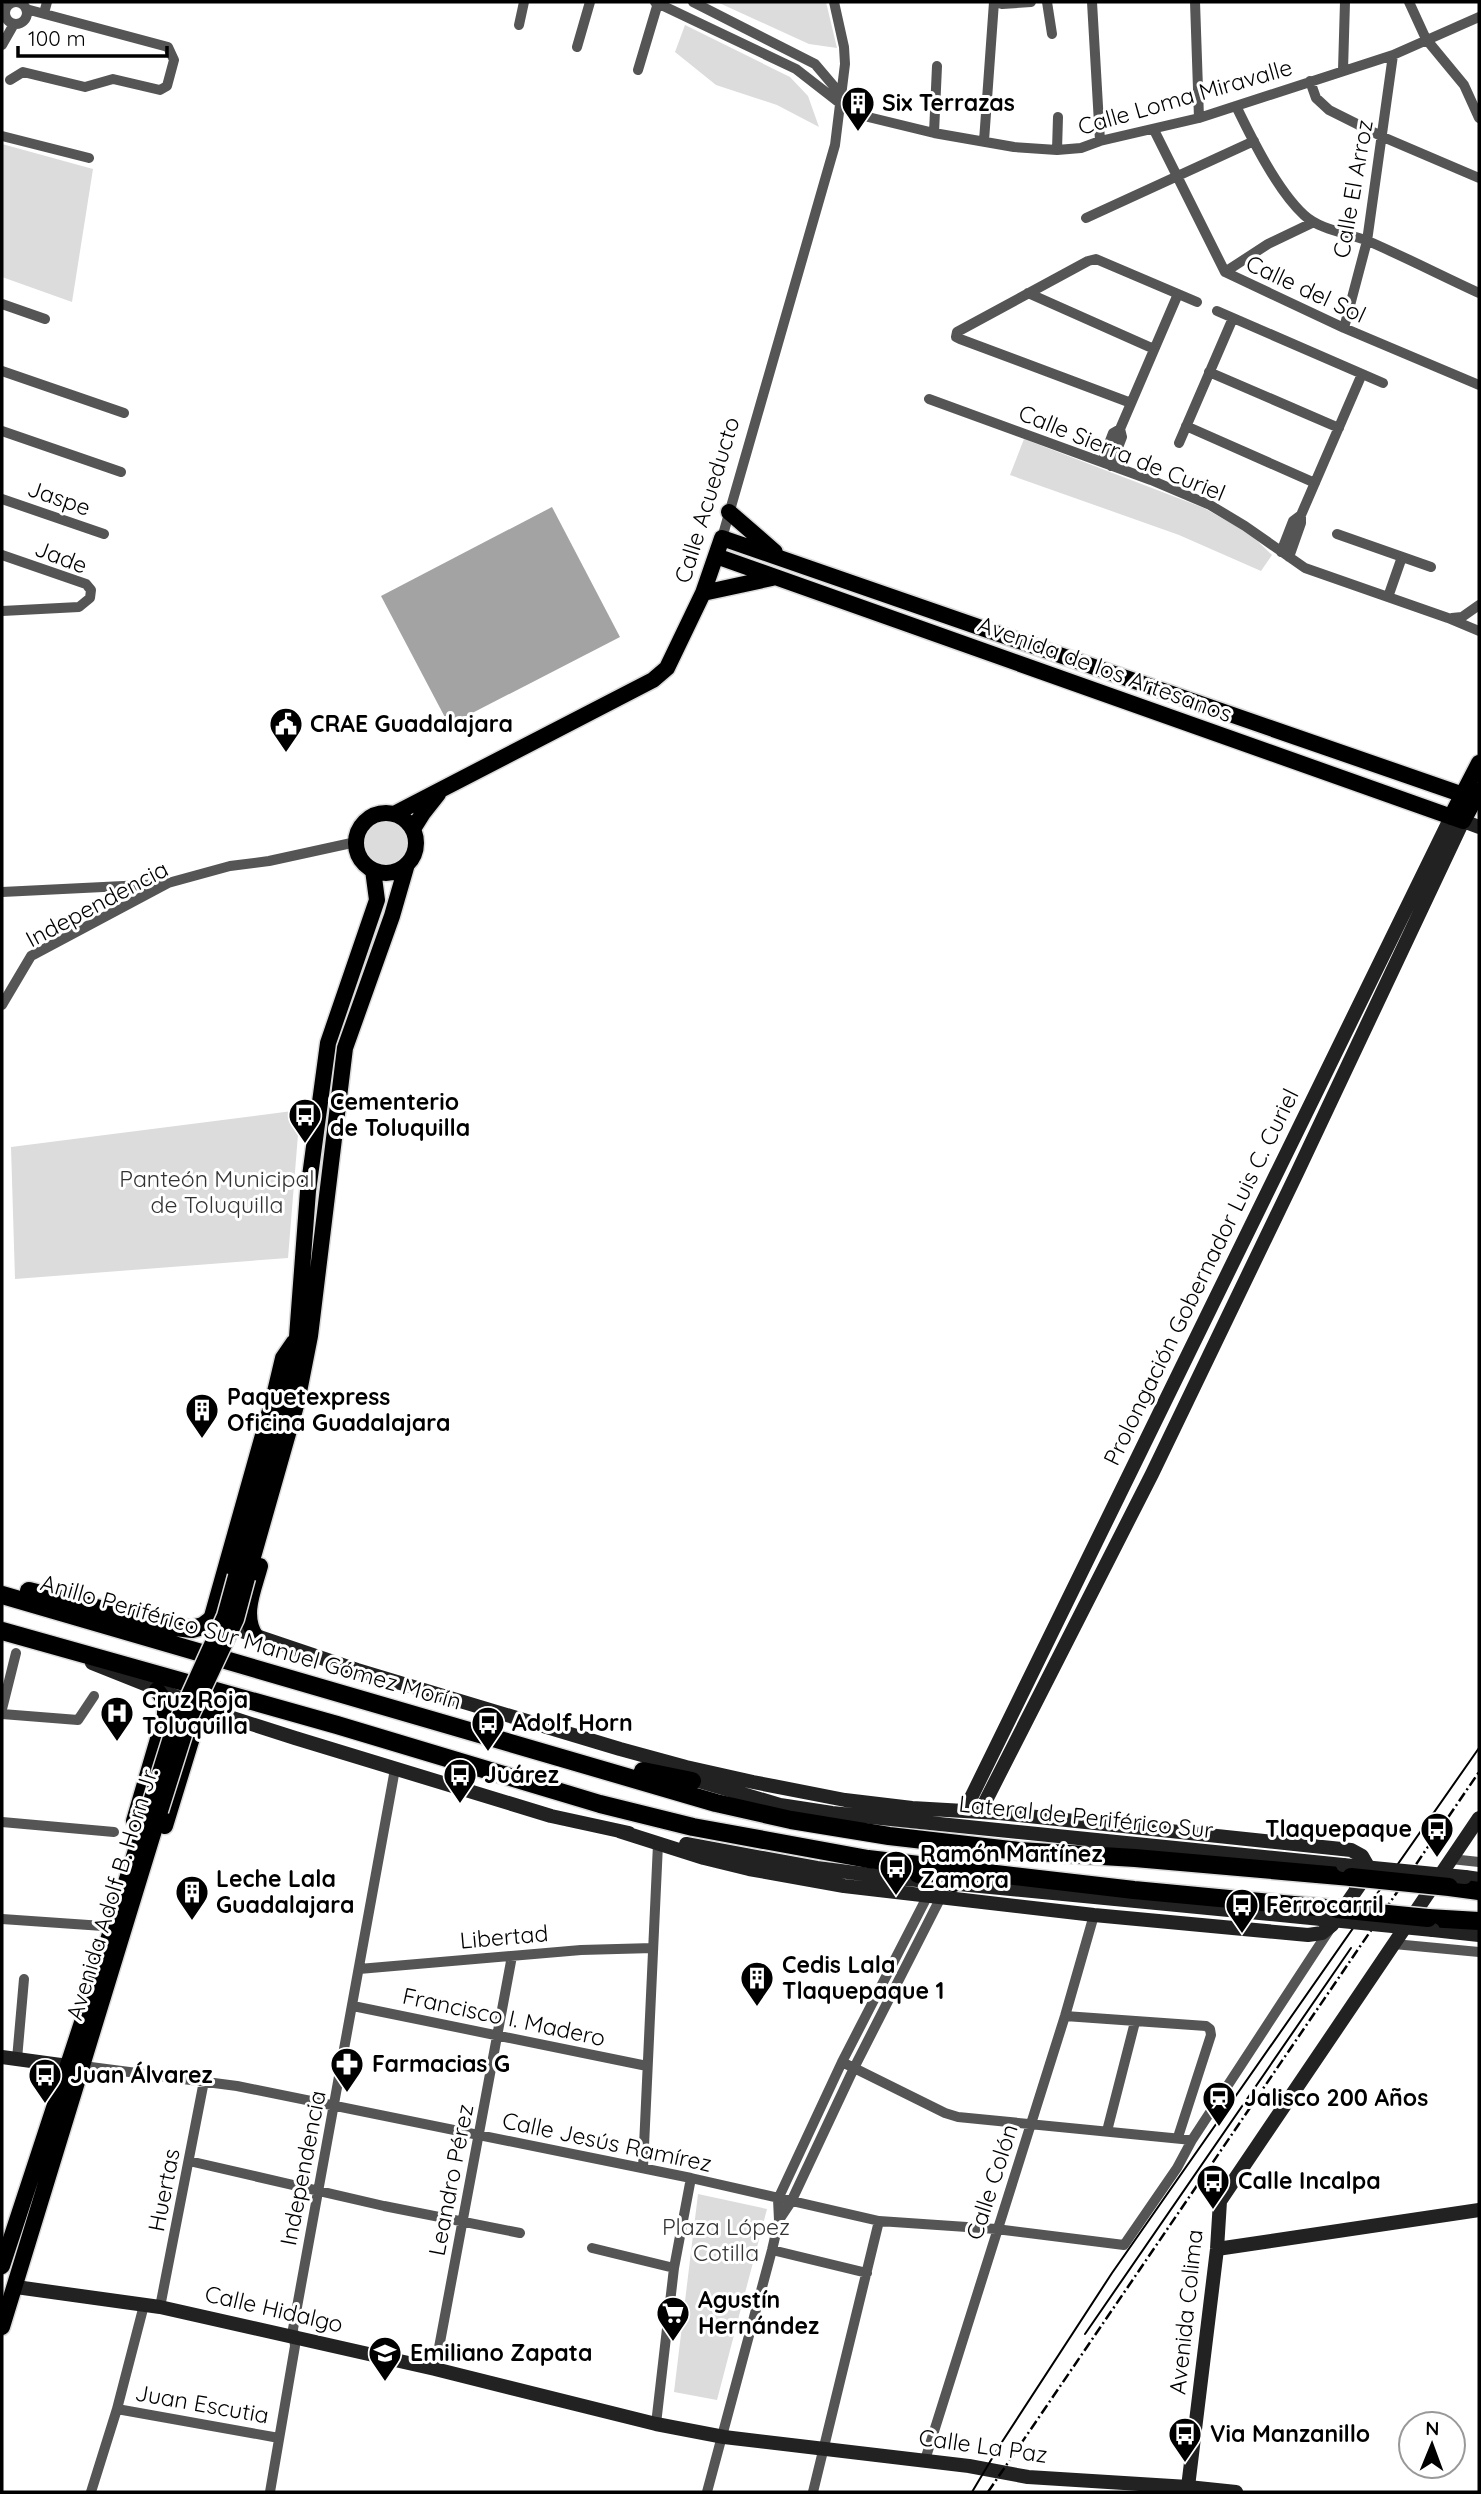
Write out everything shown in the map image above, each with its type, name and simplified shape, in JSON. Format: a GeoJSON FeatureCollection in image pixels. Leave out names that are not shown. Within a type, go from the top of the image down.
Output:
{"type":"FeatureCollection","features":[{"type":"Feature","properties":{"kind":"highway"},"geometry":{"type":"LineString","coordinates":[[2,1584],[167,1626],[192,1629],[211,1620]]}},
{"type":"Feature","properties":{"kind":"highway","name":"Anillo Periférico Sur Manuel Gómez Morín"},"geometry":{"type":"LineString","coordinates":[[2,1595],[716,1803],[791,1820],[880,1835],[1019,1851],[1465,1881],[1479,1891]]}},
{"type":"Feature","properties":{"kind":"highway"},"geometry":{"type":"LineString","coordinates":[[2,1631],[337,1725],[600,1804],[707,1830],[868,1859],[1134,1890],[1330,1918],[1430,1924],[1479,1921]]}},
{"type":"Feature","properties":{"kind":"highway"},"geometry":{"type":"LineString","coordinates":[[536,1751],[692,1781]]}},
{"type":"Feature","properties":{"kind":"highway"},"geometry":{"type":"LineString","coordinates":[[868,1859],[954,1884]]}},
{"type":"Feature","properties":{"kind":"main road"},"geometry":{"type":"LineString","coordinates":[[729,512],[782,558]]}},
{"type":"Feature","properties":{"kind":"main road","name":"Calle Acueducto"},"geometry":{"type":"LineString","coordinates":[[394,814],[653,680],[667,668],[703,593],[722,538]]}},
{"type":"Feature","properties":{"kind":"main road","name":"Avenida de los Artesanos"},"geometry":{"type":"LineString","coordinates":[[722,538],[1474,796]]}},
{"type":"Feature","properties":{"kind":"main road","name":"Avenida de los Artesanos"},"geometry":{"type":"LineString","coordinates":[[716,556],[1457,819]]}},
{"type":"Feature","properties":{"kind":"main road"},"geometry":{"type":"LineString","coordinates":[[703,593],[773,578]]}},
{"type":"Feature","properties":{"kind":"main road"},"geometry":{"type":"LineString","coordinates":[[912,625],[921,607]]}},
{"type":"Feature","properties":{"kind":"main road"},"geometry":{"type":"LineString","coordinates":[[1028,666],[1034,645]]}},
{"type":"Feature","properties":{"kind":"main road","name":"Prolongación Gobernador Luis C. Curiel"},"geometry":{"type":"LineString","coordinates":[[1457,819],[1474,796],[1479,763]]}},
{"type":"Feature","properties":{"kind":"main road","name":"Calle Acueducto"},"geometry":{"type":"LineString","coordinates":[[413,829],[444,787]]}},
{"type":"Feature","properties":{"kind":"main road"},"geometry":{"type":"LineString","coordinates":[[385,813],[394,814],[413,829],[416,848],[407,864],[391,872],[373,870],[360,858],[356,842],[358,833],[368,819],[385,813]]}},
{"type":"Feature","properties":{"kind":"main road","name":"Avenida Adolf B. Horn Jr."},"geometry":{"type":"LineString","coordinates":[[2,2327],[9,2286],[79,2065],[155,1810],[173,1731],[242,1577],[286,1398],[304,1337],[345,1048],[392,916],[407,864]]}},
{"type":"Feature","properties":{"kind":"main road","name":"Avenida Adolf B. Horn Jr."},"geometry":{"type":"LineString","coordinates":[[304,1337],[308,1191],[328,1043],[377,900],[373,870]]}},
{"type":"Feature","properties":{"kind":"main road"},"geometry":{"type":"LineString","coordinates":[[211,1620],[283,1358],[304,1337],[314,1363],[250,1603],[248,1621],[256,1637]]}},
{"type":"Feature","properties":{"kind":"main road"},"geometry":{"type":"LineString","coordinates":[[220,1594],[234,1604],[250,1603]]}},
{"type":"Feature","properties":{"kind":"main road"},"geometry":{"type":"LineString","coordinates":[[79,2032],[77,2021],[81,2000],[166,1708],[158,1690]]}},
{"type":"Feature","properties":{"kind":"main road"},"geometry":{"type":"LineString","coordinates":[[79,2065],[109,2007],[187,1753],[199,1722],[211,1715],[220,1714]]}},
{"type":"Feature","properties":{"kind":"main road"},"geometry":{"type":"LineString","coordinates":[[156,1745],[167,1735],[177,1735],[186,1744],[187,1753]]}},
{"type":"Feature","properties":{"kind":"main road"},"geometry":{"type":"LineString","coordinates":[[143,1790],[173,1799]]}},
{"type":"Feature","properties":{"kind":"main road","name":"Avenida Adolf B. Horn Jr."},"geometry":{"type":"LineString","coordinates":[[2,2266],[79,2065],[79,2032],[155,1810]]}},
{"type":"Feature","properties":{"kind":"street"},"geometry":{"type":"LineString","coordinates":[[44,13],[47,2]]}},
{"type":"Feature","properties":{"kind":"street"},"geometry":{"type":"LineString","coordinates":[[519,25],[524,2]]}},
{"type":"Feature","properties":{"kind":"street"},"geometry":{"type":"LineString","coordinates":[[577,47],[590,2]]}},
{"type":"Feature","properties":{"kind":"street"},"geometry":{"type":"LineString","coordinates":[[638,70],[656,2],[796,69],[841,100]]}},
{"type":"Feature","properties":{"kind":"street"},"geometry":{"type":"LineString","coordinates":[[693,2],[815,64],[841,100]]}},
{"type":"Feature","properties":{"kind":"street","name":"Calle Acueducto"},"geometry":{"type":"LineString","coordinates":[[722,538],[835,145],[844,47],[834,2]]}},
{"type":"Feature","properties":{"kind":"street"},"geometry":{"type":"LineString","coordinates":[[984,141],[994,2],[1031,2]]}},
{"type":"Feature","properties":{"kind":"street"},"geometry":{"type":"LineString","coordinates":[[1047,2],[1052,34]]}},
{"type":"Feature","properties":{"kind":"street"},"geometry":{"type":"LineString","coordinates":[[1092,2],[1100,141]]}},
{"type":"Feature","properties":{"kind":"street"},"geometry":{"type":"LineString","coordinates":[[1195,2],[1199,118]]}},
{"type":"Feature","properties":{"kind":"street"},"geometry":{"type":"LineString","coordinates":[[1343,70],[1345,2]]}},
{"type":"Feature","properties":{"kind":"street"},"geometry":{"type":"LineString","coordinates":[[1409,2],[1426,39],[1464,85],[1479,118]]}},
{"type":"Feature","properties":{"kind":"street"},"geometry":{"type":"LineString","coordinates":[[10,80],[23,72],[85,87],[113,79],[160,90],[167,86],[174,60],[168,47],[26,9],[21,4],[6,9],[8,20],[14,24]]}},
{"type":"Feature","properties":{"kind":"street"},"geometry":{"type":"LineString","coordinates":[[2,45],[14,24],[24,20],[26,9]]}},
{"type":"Feature","properties":{"kind":"street","name":"Calle Loma Miravalle"},"geometry":{"type":"LineString","coordinates":[[841,100],[864,116],[934,133],[1014,147],[1073,150],[1199,118],[1393,55],[1479,17]]}},
{"type":"Feature","properties":{"kind":"street","name":"Calle El Arroz"},"geometry":{"type":"LineString","coordinates":[[1344,328],[1367,241],[1393,55]]}},
{"type":"Feature","properties":{"kind":"street"},"geometry":{"type":"LineString","coordinates":[[934,133],[937,66]]}},
{"type":"Feature","properties":{"kind":"street"},"geometry":{"type":"LineString","coordinates":[[1310,81],[1316,98],[1322,105],[1382,137],[1479,178]]}},
{"type":"Feature","properties":{"kind":"street"},"geometry":{"type":"LineString","coordinates":[[1236,106],[1254,141],[1298,210],[1314,222],[1367,241],[1479,293]]}},
{"type":"Feature","properties":{"kind":"street"},"geometry":{"type":"LineString","coordinates":[[1057,150],[1058,117]]}},
{"type":"Feature","properties":{"kind":"street","name":"Calle del Sol"},"geometry":{"type":"LineString","coordinates":[[1154,130],[1175,177],[1225,272],[1344,328],[1479,385]]}},
{"type":"Feature","properties":{"kind":"street"},"geometry":{"type":"LineString","coordinates":[[2,136],[89,158]]}},
{"type":"Feature","properties":{"kind":"street"},"geometry":{"type":"LineString","coordinates":[[1086,218],[1254,141]]}},
{"type":"Feature","properties":{"kind":"street"},"geometry":{"type":"LineString","coordinates":[[1225,272],[1268,244],[1314,222]]}},
{"type":"Feature","properties":{"kind":"street"},"geometry":{"type":"LineString","coordinates":[[1131,404],[956,337],[957,332],[1088,261],[1096,260],[1197,302]]}},
{"type":"Feature","properties":{"kind":"street"},"geometry":{"type":"LineString","coordinates":[[1028,293],[1154,349]]}},
{"type":"Feature","properties":{"kind":"street"},"geometry":{"type":"LineString","coordinates":[[1107,464],[1113,433],[1120,429],[1178,294]]}},
{"type":"Feature","properties":{"kind":"street"},"geometry":{"type":"LineString","coordinates":[[2,304],[45,319]]}},
{"type":"Feature","properties":{"kind":"street"},"geometry":{"type":"LineString","coordinates":[[1217,311],[1383,383]]}},
{"type":"Feature","properties":{"kind":"street"},"geometry":{"type":"LineString","coordinates":[[1179,443],[1233,318]]}},
{"type":"Feature","properties":{"kind":"street"},"geometry":{"type":"LineString","coordinates":[[2,371],[124,414]]}},
{"type":"Feature","properties":{"kind":"street"},"geometry":{"type":"LineString","coordinates":[[1209,372],[1339,428]]}},
{"type":"Feature","properties":{"kind":"street"},"geometry":{"type":"LineString","coordinates":[[1285,554],[1293,522],[1301,515],[1362,374]]}},
{"type":"Feature","properties":{"kind":"street","name":"Calle Sierra de Curiel"},"geometry":{"type":"LineString","coordinates":[[929,399],[1210,505],[1305,568],[1479,631]]}},
{"type":"Feature","properties":{"kind":"street"},"geometry":{"type":"LineString","coordinates":[[1186,426],[1315,483]]}},
{"type":"Feature","properties":{"kind":"street"},"geometry":{"type":"LineString","coordinates":[[2,431],[121,472]]}},
{"type":"Feature","properties":{"kind":"street","name":"Jaspe"},"geometry":{"type":"LineString","coordinates":[[2,499],[104,534]]}},
{"type":"Feature","properties":{"kind":"street"},"geometry":{"type":"LineString","coordinates":[[1337,534],[1431,567]]}},
{"type":"Feature","properties":{"kind":"street","name":"Jade"},"geometry":{"type":"LineString","coordinates":[[2,555],[86,584],[91,590],[90,598],[79,607],[2,611]]}},
{"type":"Feature","properties":{"kind":"street"},"geometry":{"type":"LineString","coordinates":[[1388,597],[1402,557]]}},
{"type":"Feature","properties":{"kind":"street"},"geometry":{"type":"LineString","coordinates":[[1448,618],[1462,617],[1479,605]]}},
{"type":"Feature","properties":{"kind":"street","name":"Avenida de los Artesanos"},"geometry":{"type":"LineString","coordinates":[[1457,819],[1479,827]]}},
{"type":"Feature","properties":{"kind":"street","name":"Prolongación Gobernador Luis C. Curiel"},"geometry":{"type":"LineString","coordinates":[[965,1810],[1457,819]]}},
{"type":"Feature","properties":{"kind":"street","name":"Prolongación Gobernador Luis C. Curiel"},"geometry":{"type":"LineString","coordinates":[[981,1812],[1158,1462],[1297,1173],[1457,819]]}},
{"type":"Feature","properties":{"kind":"street","name":"Independencia"},"geometry":{"type":"LineString","coordinates":[[2,1005],[31,956],[168,884],[230,866],[269,861],[356,842]]}},
{"type":"Feature","properties":{"kind":"street"},"geometry":{"type":"LineString","coordinates":[[2,892],[168,884]]}},
{"type":"Feature","properties":{"kind":"street"},"geometry":{"type":"LineString","coordinates":[[211,1620],[357,1670],[686,1767],[845,1800],[1351,1850],[1362,1856],[1370,1870],[1330,1918],[1192,2140],[958,2116],[945,2113],[842,2062]]}},
{"type":"Feature","properties":{"kind":"street"},"geometry":{"type":"LineString","coordinates":[[51,1646],[220,1714],[551,1816],[620,1831],[817,1868],[954,1884],[1330,1918]]}},
{"type":"Feature","properties":{"kind":"street"},"geometry":{"type":"LineString","coordinates":[[2,1709],[16,1653]]}},
{"type":"Feature","properties":{"kind":"street"},"geometry":{"type":"LineString","coordinates":[[2,1714],[78,1720],[94,1696]]}},
{"type":"Feature","properties":{"kind":"street","name":"Lateral de Periférico Sur"},"geometry":{"type":"LineString","coordinates":[[620,1749],[692,1781],[780,1805],[1347,1871]]}},
{"type":"Feature","properties":{"kind":"street","name":"Independencia"},"geometry":{"type":"LineString","coordinates":[[270,2492],[295,2346],[293,2329],[317,2190],[395,1769]]}},
{"type":"Feature","properties":{"kind":"street"},"geometry":{"type":"LineString","coordinates":[[1479,1818],[1451,1859],[1479,1862]]}},
{"type":"Feature","properties":{"kind":"street"},"geometry":{"type":"LineString","coordinates":[[2,1822],[114,1832]]}},
{"type":"Feature","properties":{"kind":"street"},"geometry":{"type":"LineString","coordinates":[[620,1831],[749,1869],[934,1898],[1308,1936],[1322,1933],[1330,1918]]}},
{"type":"Feature","properties":{"kind":"street"},"geometry":{"type":"LineString","coordinates":[[642,2168],[658,1844]]}},
{"type":"Feature","properties":{"kind":"street","name":"Avenida Colima"},"geometry":{"type":"LineString","coordinates":[[1188,2487],[1217,2249],[1220,2201],[1451,1859]]}},
{"type":"Feature","properties":{"kind":"street"},"geometry":{"type":"LineString","coordinates":[[707,2492],[772,2250],[779,2220],[778,2199],[842,2062],[934,1898]]}},
{"type":"Feature","properties":{"kind":"street"},"geometry":{"type":"LineString","coordinates":[[779,2220],[791,2203],[934,1898]]}},
{"type":"Feature","properties":{"kind":"street","name":"Calle Colón"},"geometry":{"type":"LineString","coordinates":[[925,2460],[1065,2016],[1094,1915]]}},
{"type":"Feature","properties":{"kind":"street"},"geometry":{"type":"LineString","coordinates":[[2,1919],[103,1926]]}},
{"type":"Feature","properties":{"kind":"street"},"geometry":{"type":"LineString","coordinates":[[1430,1924],[1479,1935]]}},
{"type":"Feature","properties":{"kind":"street"},"geometry":{"type":"LineString","coordinates":[[1394,1944],[1479,1952]]}},
{"type":"Feature","properties":{"kind":"street","name":"Libertad"},"geometry":{"type":"LineString","coordinates":[[359,1969],[581,1950],[653,1948]]}},
{"type":"Feature","properties":{"kind":"street","name":"Leandro Pérez"},"geometry":{"type":"LineString","coordinates":[[435,2369],[512,1956]]}},
{"type":"Feature","properties":{"kind":"street"},"geometry":{"type":"LineString","coordinates":[[17,2059],[24,1979]]}},
{"type":"Feature","properties":{"kind":"street","name":"Francisco I. Madero"},"geometry":{"type":"LineString","coordinates":[[353,2006],[647,2066]]}},
{"type":"Feature","properties":{"kind":"street"},"geometry":{"type":"LineString","coordinates":[[1065,2016],[1206,2026],[1210,2029],[1211,2035],[1178,2137]]}},
{"type":"Feature","properties":{"kind":"street"},"geometry":{"type":"LineString","coordinates":[[1107,2131],[1135,2022]]}},
{"type":"Feature","properties":{"kind":"street"},"geometry":{"type":"LineString","coordinates":[[2,2057],[79,2065]]}},
{"type":"Feature","properties":{"kind":"street","name":"Calle Jesús Ramírez"},"geometry":{"type":"LineString","coordinates":[[79,2065],[204,2081],[334,2106],[691,2178],[879,2221],[996,2229],[1124,2245],[1177,2168],[1192,2140]]}},
{"type":"Feature","properties":{"kind":"street","name":"Huertas"},"geometry":{"type":"LineString","coordinates":[[160,2307],[204,2081]]}},
{"type":"Feature","properties":{"kind":"street"},"geometry":{"type":"LineString","coordinates":[[813,2124],[825,2130]]}},
{"type":"Feature","properties":{"kind":"street"},"geometry":{"type":"LineString","coordinates":[[189,2161],[520,2233]]}},
{"type":"Feature","properties":{"kind":"street"},"geometry":{"type":"LineString","coordinates":[[656,2424],[674,2268],[691,2178]]}},
{"type":"Feature","properties":{"kind":"street"},"geometry":{"type":"LineString","coordinates":[[1217,2249],[1479,2210]]}},
{"type":"Feature","properties":{"kind":"street"},"geometry":{"type":"LineString","coordinates":[[813,2492],[879,2221]]}},
{"type":"Feature","properties":{"kind":"street"},"geometry":{"type":"LineString","coordinates":[[592,2248],[674,2268]]}},
{"type":"Feature","properties":{"kind":"street"},"geometry":{"type":"LineString","coordinates":[[772,2250],[867,2273]]}},
{"type":"Feature","properties":{"kind":"street","name":"Calle Hidalgo"},"geometry":{"type":"LineString","coordinates":[[9,2286],[160,2307],[435,2369],[656,2424],[723,2437]]}},
{"type":"Feature","properties":{"kind":"street"},"geometry":{"type":"LineString","coordinates":[[91,2492],[117,2409],[144,2305]]}},
{"type":"Feature","properties":{"kind":"street","name":"Juan Escutia"},"geometry":{"type":"LineString","coordinates":[[117,2409],[279,2438]]}},
{"type":"Feature","properties":{"kind":"street","name":"Calle La Paz"},"geometry":{"type":"LineString","coordinates":[[723,2437],[925,2460],[1028,2477],[1236,2492]]}},
{"type":"Feature","properties":{"kind":"green space"},"geometry":{"type":"Polygon","coordinates":[[[717,2],[826,2],[837,48],[809,44],[717,2]]]}},
{"type":"Feature","properties":{"kind":"green space"},"geometry":{"type":"Polygon","coordinates":[[[685,25],[790,77],[808,96],[819,127],[777,105],[716,85],[675,52],[685,25]]]}},
{"type":"Feature","properties":{"kind":"green space"},"geometry":{"type":"Polygon","coordinates":[[[2,144],[93,169],[72,302],[2,277],[2,144]]]}},
{"type":"Feature","properties":{"kind":"green space"},"geometry":{"type":"Polygon","coordinates":[[[1024,439],[1204,508],[1250,534],[1272,555],[1261,571],[1179,535],[1010,475],[1024,439]]]}},
{"type":"Feature","properties":{"kind":"green space"},"geometry":{"type":"Polygon","coordinates":[[[386,822],[401,828],[407,843],[401,858],[386,864],[371,858],[365,843],[371,828],[386,822]]]}},
{"type":"Feature","properties":{"kind":"green space","name":"Panteón Municipal de Toluquilla"},"geometry":{"type":"Polygon","coordinates":[[[300,1110],[288,1258],[15,1279],[11,1147],[300,1110]]]}},
{"type":"Feature","properties":{"kind":"green space","name":"Plaza López Cotilla"},"geometry":{"type":"Polygon","coordinates":[[[698,2194],[767,2209],[717,2400],[674,2392],[698,2194]]]}},
{"type":"Feature","properties":{"kind":"shaded area"},"geometry":{"type":"Polygon","coordinates":[[[552,507],[620,637],[449,725],[381,596],[552,507]]]}},
{"type":"Feature","properties":{"kind":"tram line"},"geometry":{"type":"LineString","coordinates":[[972,2492],[1112,2273],[1479,1748]]}},
{"type":"Feature","properties":{"kind":"tram line"},"geometry":{"type":"LineString","coordinates":[[1085,2334],[1351,1948]]}},
{"type":"Feature","properties":{"kind":"railway"},"geometry":{"type":"LineString","coordinates":[[988,2492],[1479,1772]]}},
{"type":"Feature","properties":{"kind":"place","name":"Six Terrazas"},"geometry":{"type":"Point","coordinates":[858,133]}},
{"type":"Feature","properties":{"kind":"place","name":"CRAE Guadalajara"},"geometry":{"type":"Point","coordinates":[286,754]}},
{"type":"Feature","properties":{"kind":"place","name":"Cementerio de Toluquilla"},"geometry":{"type":"Point","coordinates":[305,1145]}},
{"type":"Feature","properties":{"kind":"place","name":"Paquetexpress Oficina Guadalajara"},"geometry":{"type":"Point","coordinates":[202,1440]}},
{"type":"Feature","properties":{"kind":"place","name":"Cruz Roja Toluquilla"},"geometry":{"type":"Point","coordinates":[117,1743]}},
{"type":"Feature","properties":{"kind":"place","name":"Adolf Horn"},"geometry":{"type":"Point","coordinates":[488,1753]}},
{"type":"Feature","properties":{"kind":"place","name":"Juárez"},"geometry":{"type":"Point","coordinates":[460,1805]}},
{"type":"Feature","properties":{"kind":"place","name":"Tlaquepaque"},"geometry":{"type":"Point","coordinates":[1437,1859]}},
{"type":"Feature","properties":{"kind":"place","name":"Ramón Martínez Zamora"},"geometry":{"type":"Point","coordinates":[896,1897]}},
{"type":"Feature","properties":{"kind":"place","name":"Leche Lala Guadalajara"},"geometry":{"type":"Point","coordinates":[192,1922]}},
{"type":"Feature","properties":{"kind":"place","name":"Ferrocarril"},"geometry":{"type":"Point","coordinates":[1242,1935]}},
{"type":"Feature","properties":{"kind":"place","name":"Cedis Lala Tlaquepaque 1"},"geometry":{"type":"Point","coordinates":[757,2008]}},
{"type":"Feature","properties":{"kind":"place","name":"Farmacias G"},"geometry":{"type":"Point","coordinates":[347,2094]}},
{"type":"Feature","properties":{"kind":"place","name":"Juan Álvarez"},"geometry":{"type":"Point","coordinates":[45,2105]}},
{"type":"Feature","properties":{"kind":"place","name":"Jalisco 200 Años"},"geometry":{"type":"Point","coordinates":[1219,2128]}},
{"type":"Feature","properties":{"kind":"place","name":"Calle Incalpa"},"geometry":{"type":"Point","coordinates":[1213,2211]}},
{"type":"Feature","properties":{"kind":"place","name":"Agustín Hernández"},"geometry":{"type":"Point","coordinates":[673,2343]}},
{"type":"Feature","properties":{"kind":"place","name":"Emiliano Zapata"},"geometry":{"type":"Point","coordinates":[385,2383]}},
{"type":"Feature","properties":{"kind":"place","name":"Via Manzanillo"},"geometry":{"type":"Point","coordinates":[1185,2464]}}]}
